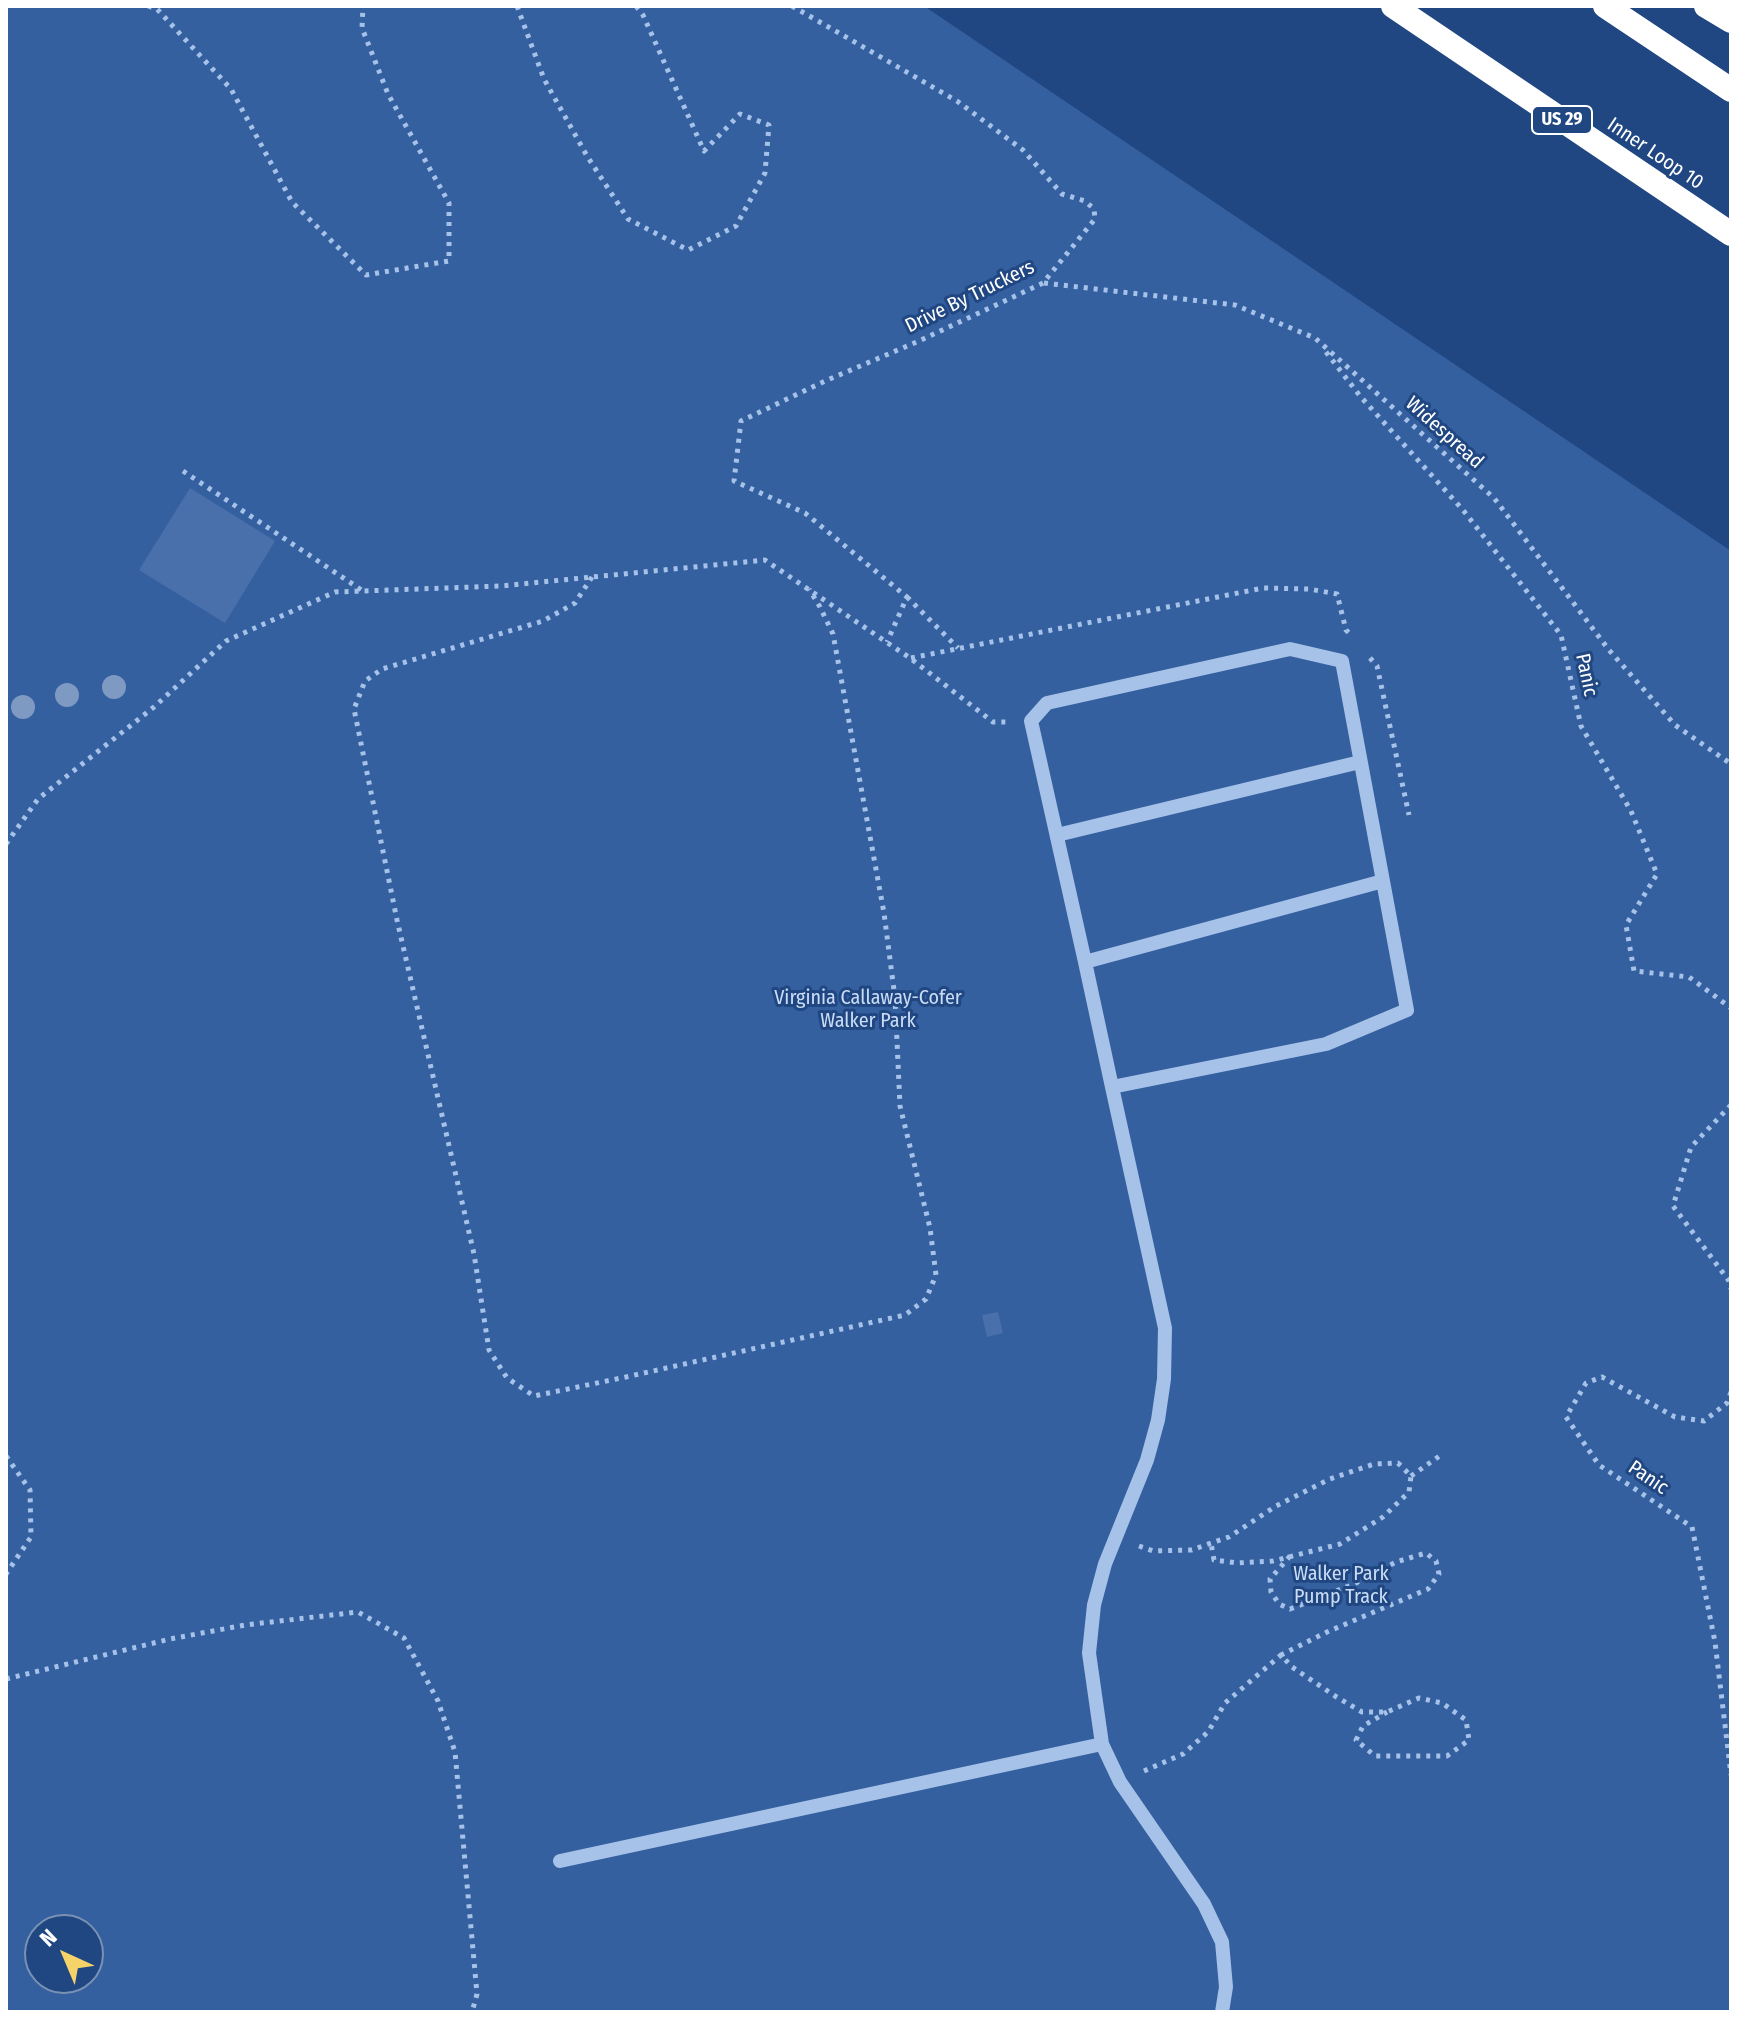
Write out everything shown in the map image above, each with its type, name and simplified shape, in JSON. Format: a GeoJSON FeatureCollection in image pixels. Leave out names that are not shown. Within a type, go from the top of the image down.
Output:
{"type":"FeatureCollection","features":[{"type":"Feature","properties":{"kind":"highway","name":"Inner Loop 10"},"geometry":{"type":"LineString","coordinates":[[1393,6],[1731,234]]}},
{"type":"Feature","properties":{"kind":"highway"},"geometry":{"type":"LineString","coordinates":[[1605,6],[1731,90]]}},
{"type":"Feature","properties":{"kind":"highway"},"geometry":{"type":"LineString","coordinates":[[1706,6],[1731,21]]}},
{"type":"Feature","properties":{"kind":"lane"},"geometry":{"type":"LineString","coordinates":[[1112,1087],[1326,1044],[1407,1010],[1342,661],[1290,649],[1047,703],[1031,721],[1165,1328],[1164,1379],[1158,1420],[1147,1460],[1105,1564],[1094,1605],[1089,1653],[1102,1744],[1120,1782],[1204,1904],[1222,1942],[1226,1987],[1222,2012]]}},
{"type":"Feature","properties":{"kind":"lane"},"geometry":{"type":"LineString","coordinates":[[1057,835],[1360,762]]}},
{"type":"Feature","properties":{"kind":"lane"},"geometry":{"type":"LineString","coordinates":[[1085,962],[1383,881]]}},
{"type":"Feature","properties":{"kind":"lane"},"geometry":{"type":"LineString","coordinates":[[560,1861],[1102,1744]]}},
{"type":"Feature","properties":{"kind":"path"},"geometry":{"type":"LineString","coordinates":[[148,6],[157,9],[231,89],[292,202],[366,275],[449,261],[449,203],[388,94],[362,28],[363,6]]}},
{"type":"Feature","properties":{"kind":"path"},"geometry":{"type":"LineString","coordinates":[[517,6],[544,79],[587,156],[628,219],[688,250],[736,226],[765,173],[769,125],[740,114],[704,151],[643,15],[636,6]]}},
{"type":"Feature","properties":{"kind":"path","name":"Drive By Truckers"},"geometry":{"type":"LineString","coordinates":[[792,6],[957,101],[1023,150],[1062,194],[1085,201],[1094,209],[1095,219],[1043,283],[741,421],[734,481],[805,513],[907,597],[958,648]]}},
{"type":"Feature","properties":{"kind":"path","name":"Widespread"},"geometry":{"type":"LineString","coordinates":[[1043,283],[1235,305],[1315,338],[1494,498],[1609,650],[1675,725],[1731,764]]}},
{"type":"Feature","properties":{"kind":"path","name":"Panic"},"geometry":{"type":"LineString","coordinates":[[1315,338],[1360,396],[1463,510],[1561,635],[1581,726],[1631,811],[1657,874],[1626,925],[1634,971],[1689,977],[1731,1008]]}},
{"type":"Feature","properties":{"kind":"path"},"geometry":{"type":"LineString","coordinates":[[183,471],[363,592]]}},
{"type":"Feature","properties":{"kind":"path"},"geometry":{"type":"LineString","coordinates":[[6,844],[38,799],[154,707],[226,641],[335,592],[501,586],[765,560],[887,642],[993,722],[1031,721]]}},
{"type":"Feature","properties":{"kind":"path"},"geometry":{"type":"LineString","coordinates":[[592,577],[575,603],[543,621],[382,669],[365,681],[354,709],[397,920],[474,1254],[489,1350],[507,1378],[534,1396],[905,1315],[926,1299],[936,1275],[930,1228],[900,1106],[895,998],[886,927],[836,648],[827,620],[809,589]]}},
{"type":"Feature","properties":{"kind":"path"},"geometry":{"type":"LineString","coordinates":[[887,642],[907,597]]}},
{"type":"Feature","properties":{"kind":"path"},"geometry":{"type":"LineString","coordinates":[[1731,1105],[1691,1147],[1673,1206],[1729,1281],[1731,1289]]}},
{"type":"Feature","properties":{"kind":"path","name":"Panic"},"geometry":{"type":"LineString","coordinates":[[1731,1392],[1727,1403],[1704,1421],[1675,1417],[1602,1377],[1586,1383],[1566,1417],[1599,1465],[1692,1527],[1715,1642],[1731,1775]]}},
{"type":"Feature","properties":{"kind":"path"},"geometry":{"type":"LineString","coordinates":[[1211,1543],[1214,1560],[1237,1563],[1273,1561],[1340,1544],[1383,1517],[1409,1492],[1411,1476],[1441,1455]]}},
{"type":"Feature","properties":{"kind":"path"},"geometry":{"type":"LineString","coordinates":[[6,1456],[30,1490],[31,1537],[6,1574]]}},
{"type":"Feature","properties":{"kind":"path"},"geometry":{"type":"LineString","coordinates":[[1115,1539],[1153,1551],[1192,1550],[1229,1537],[1276,1506],[1330,1479],[1374,1464],[1398,1463],[1411,1476]]}},
{"type":"Feature","properties":{"kind":"path"},"geometry":{"type":"LineString","coordinates":[[1120,1782],[1183,1754],[1208,1732],[1225,1703],[1281,1655],[1428,1589],[1439,1574],[1436,1561],[1426,1553],[1396,1562],[1354,1584],[1290,1609],[1279,1604],[1271,1592],[1270,1579],[1290,1556]]}},
{"type":"Feature","properties":{"kind":"path"},"geometry":{"type":"LineString","coordinates":[[6,1679],[170,1639],[245,1625],[358,1612],[404,1638],[438,1701],[455,1752],[477,1994],[472,2012]]}},
{"type":"Feature","properties":{"kind":"path"},"geometry":{"type":"LineString","coordinates":[[1281,1655],[1292,1667],[1362,1712],[1387,1712],[1419,1698],[1442,1703],[1466,1720],[1469,1740],[1447,1756],[1375,1756],[1356,1740],[1363,1726],[1387,1712]]}},
{"type":"Feature","properties":{"kind":"green space","name":"Virginia Callaway-Cofer Walker Park"},"geometry":{"type":"Polygon","coordinates":[[[6,6],[924,6],[1731,551],[1731,2012],[6,2012],[6,6]]]}},
{"type":"Feature","properties":{"kind":"building"},"geometry":{"type":"Polygon","coordinates":[[[190,488],[275,541],[225,623],[139,570],[190,488]]]}},
{"type":"Feature","properties":{"kind":"building"},"geometry":{"type":"Polygon","coordinates":[[[998,1312],[1003,1333],[987,1337],[982,1315],[998,1312]]]}},
{"type":"Feature","properties":{"kind":"park label","name":"Walker Park Pump Track"},"geometry":{"type":"Point","coordinates":[1341,1586]}}]}
